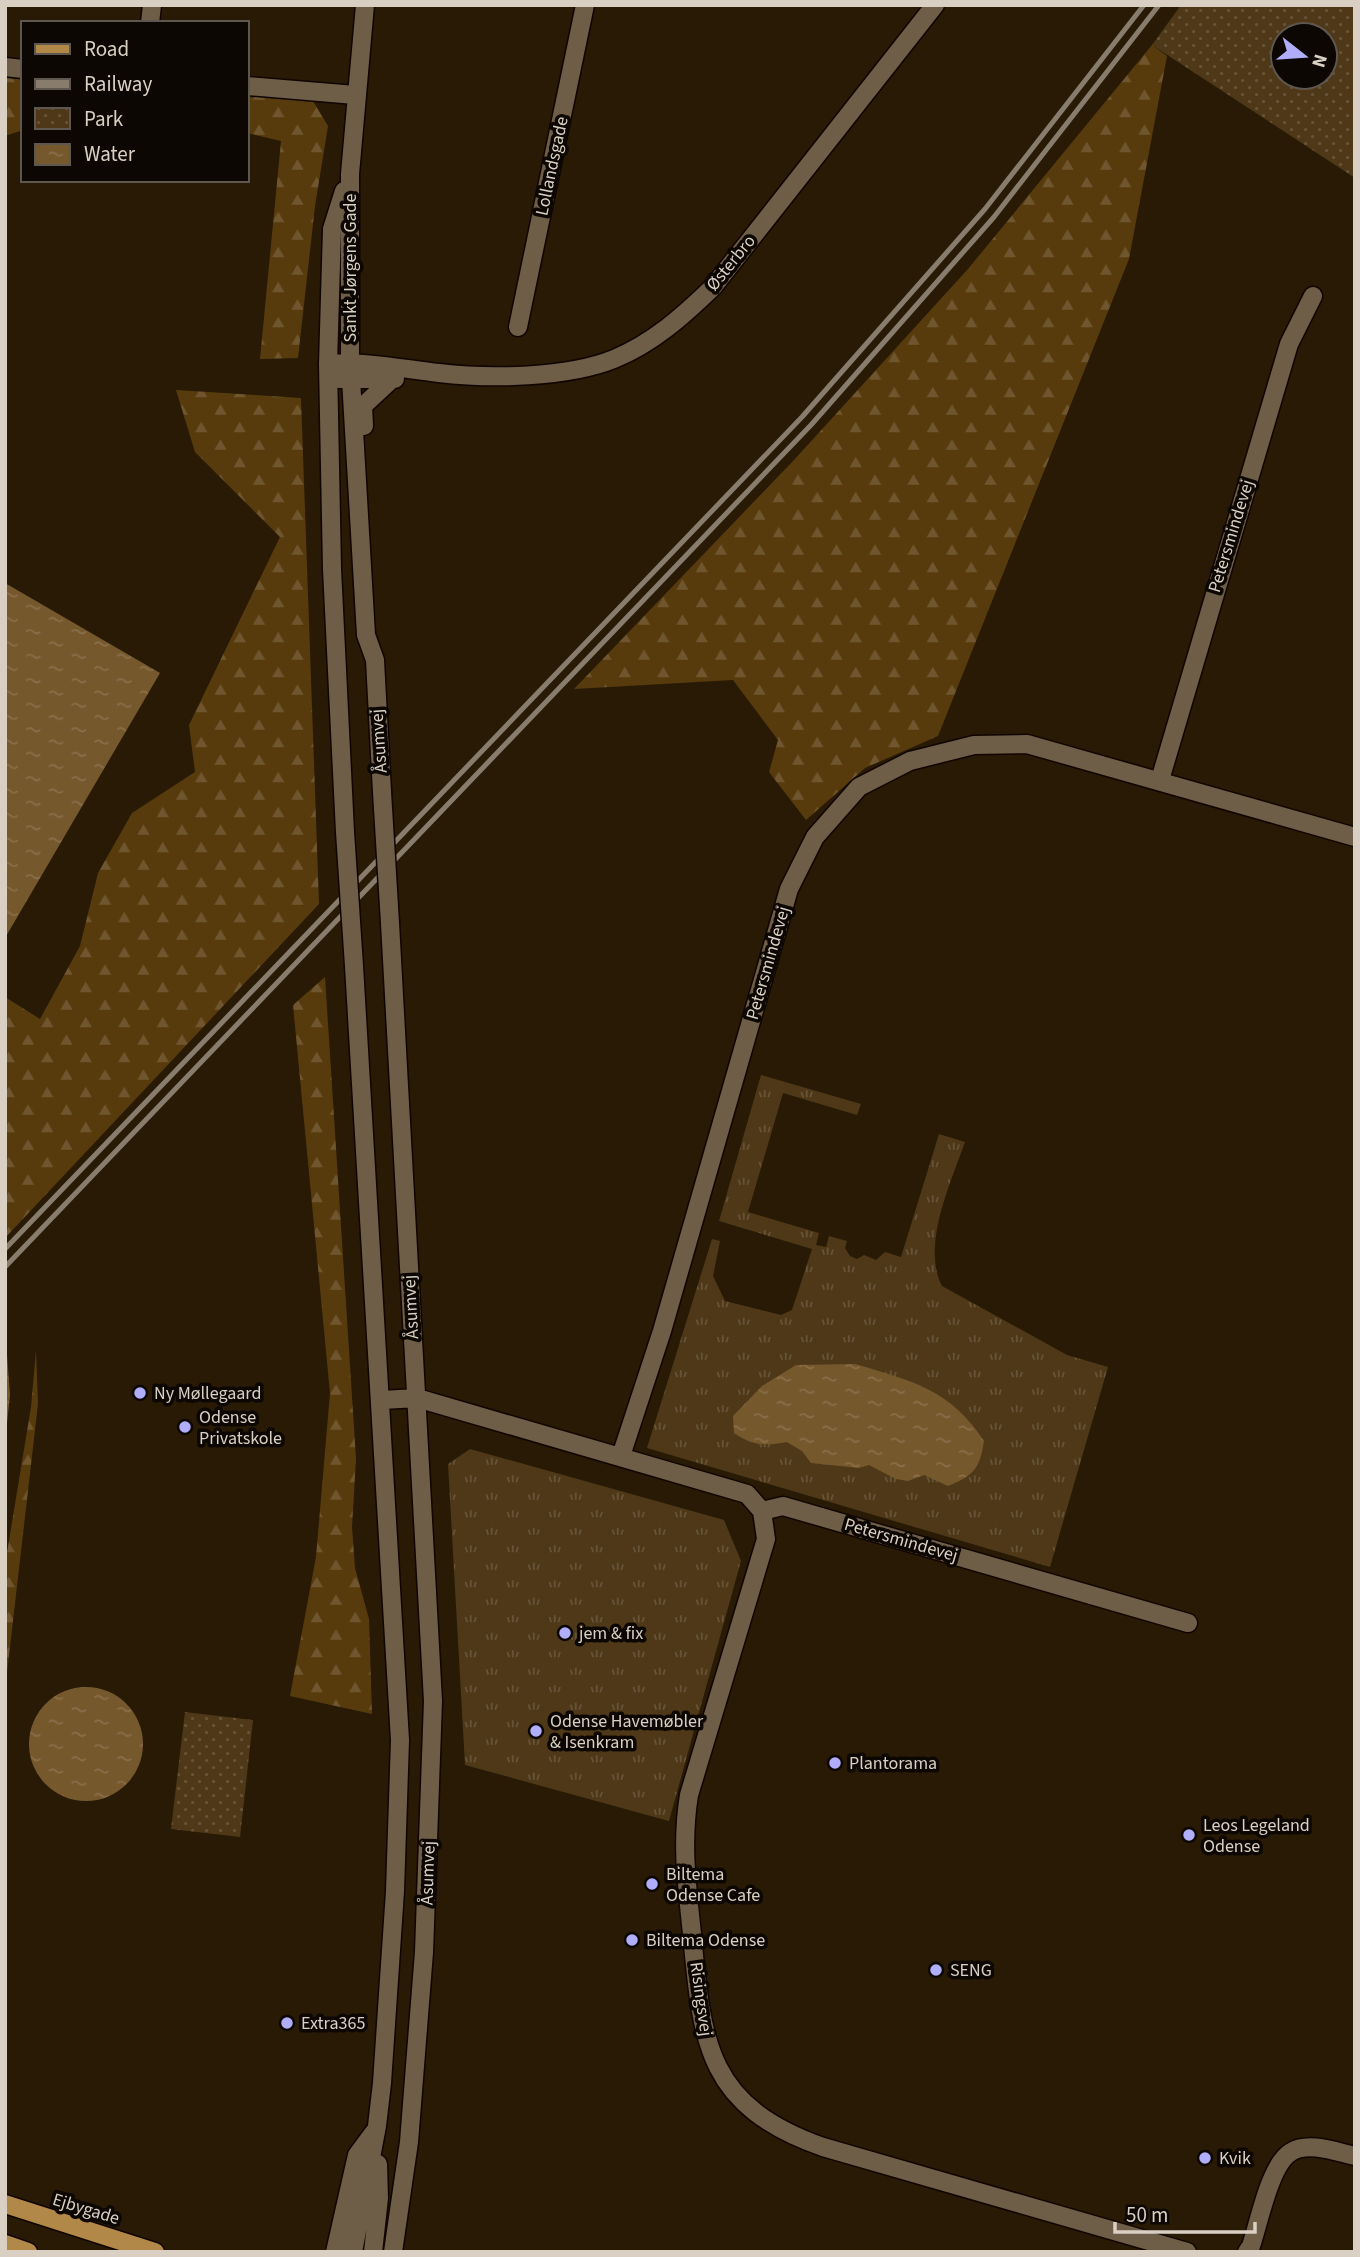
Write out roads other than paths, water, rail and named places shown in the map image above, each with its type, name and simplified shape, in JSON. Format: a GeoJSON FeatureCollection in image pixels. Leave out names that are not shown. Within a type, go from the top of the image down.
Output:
{"type":"FeatureCollection","features":[{"type":"Feature","properties":{"kind":"main road","name":"Ejbygade"},"geometry":{"type":"LineString","coordinates":[[5,2204],[155,2252]]}},
{"type":"Feature","properties":{"kind":"main road"},"geometry":{"type":"LineString","coordinates":[[5,2244],[28,2252]]}},
{"type":"Feature","properties":{"kind":"street","name":"Sankt Jørgens Gade"},"geometry":{"type":"LineString","coordinates":[[351,371],[349,174],[365,5]]}},
{"type":"Feature","properties":{"kind":"street","name":"Lollandsgade"},"geometry":{"type":"LineString","coordinates":[[518,327],[585,5]]}},
{"type":"Feature","properties":{"kind":"street","name":"Østerbro"},"geometry":{"type":"LineString","coordinates":[[328,372],[566,371],[613,359],[652,339],[680,319],[713,287],[936,5]]}},
{"type":"Feature","properties":{"kind":"street"},"geometry":{"type":"LineString","coordinates":[[248,86],[355,95]]}},
{"type":"Feature","properties":{"kind":"street","name":"Sankt Jørgens Gade"},"geometry":{"type":"LineString","coordinates":[[328,372],[332,229],[349,174]]}},
{"type":"Feature","properties":{"kind":"street","name":"Petersmindevej"},"geometry":{"type":"LineString","coordinates":[[1160,780],[1289,344],[1312,296]]}},
{"type":"Feature","properties":{"kind":"street","name":"Østerbro"},"geometry":{"type":"LineString","coordinates":[[351,371],[413,380],[440,373]]}},
{"type":"Feature","properties":{"kind":"street","name":"Åsumvej"},"geometry":{"type":"LineString","coordinates":[[351,371],[366,635],[374,660],[433,1701],[429,1894],[409,2142],[393,2252]]}},
{"type":"Feature","properties":{"kind":"street","name":"Åsumvej"},"geometry":{"type":"LineString","coordinates":[[328,372],[332,569],[345,832],[382,1400],[400,1740],[395,1891],[377,2126],[354,2252]]}},
{"type":"Feature","properties":{"kind":"street"},"geometry":{"type":"LineString","coordinates":[[374,660],[363,406],[392,379]]}},
{"type":"Feature","properties":{"kind":"street","name":"Petersmindevej"},"geometry":{"type":"LineString","coordinates":[[621,1456],[662,1331],[787,896],[814,837],[859,787],[910,761],[974,745],[1027,744],[1355,837]]}},
{"type":"Feature","properties":{"kind":"street"},"geometry":{"type":"LineString","coordinates":[[382,1400],[417,1398],[621,1456],[747,1494],[762,1511]]}},
{"type":"Feature","properties":{"kind":"street","name":"Petersmindevej"},"geometry":{"type":"LineString","coordinates":[[762,1511],[783,1506],[1188,1623]]}},
{"type":"Feature","properties":{"kind":"street","name":"Risingsvej"},"geometry":{"type":"LineString","coordinates":[[762,1511],[766,1539],[693,1779],[683,1836],[701,2021],[715,2063],[739,2098],[761,2118],[788,2134],[1187,2252]]}},
{"type":"Feature","properties":{"kind":"street"},"geometry":{"type":"LineString","coordinates":[[335,2252],[357,2155],[377,2126]]}},
{"type":"Feature","properties":{"kind":"street"},"geometry":{"type":"LineString","coordinates":[[373,2252],[379,2198],[377,2126]]}},
{"type":"Feature","properties":{"kind":"street"},"geometry":{"type":"LineString","coordinates":[[1247,2252],[1276,2169],[1290,2152],[1303,2148],[1324,2149],[1355,2156]]}},
{"type":"Feature","properties":{"kind":"water"},"geometry":{"type":"Polygon","coordinates":[[[5,583],[160,673],[5,938],[5,583]]]}},
{"type":"Feature","properties":{"kind":"water"},"geometry":{"type":"Polygon","coordinates":[[[5,1328],[10,1395],[5,1442],[5,1328]]]}},
{"type":"Feature","properties":{"kind":"water"},"geometry":{"type":"Polygon","coordinates":[[[855,1364],[912,1382],[958,1409],[984,1441],[974,1470],[964,1479],[948,1486],[924,1475],[908,1481],[896,1479],[869,1465],[859,1468],[811,1463],[802,1451],[787,1442],[759,1444],[734,1433],[733,1416],[762,1386],[796,1365],[855,1364]]]}},
{"type":"Feature","properties":{"kind":"water"},"geometry":{"type":"Polygon","coordinates":[[[86,1687],[108,1692],[126,1704],[138,1722],[143,1744],[138,1766],[126,1784],[108,1796],[86,1801],[64,1796],[46,1784],[34,1766],[29,1744],[34,1722],[46,1704],[64,1692],[86,1687]]]}},
{"type":"Feature","properties":{"kind":"railway"},"geometry":{"type":"LineString","coordinates":[[5,1249],[802,417],[985,209],[1144,5]]}},
{"type":"Feature","properties":{"kind":"railway"},"geometry":{"type":"LineString","coordinates":[[5,1267],[811,425],[994,217],[1159,5]]}},
{"type":"Feature","properties":{"kind":"place","name":"Ny Møllegaard"},"geometry":{"type":"Point","coordinates":[140,1393]}},
{"type":"Feature","properties":{"kind":"place","name":"Odense Privatskole"},"geometry":{"type":"Point","coordinates":[185,1427]}},
{"type":"Feature","properties":{"kind":"place","name":"jem & fix"},"geometry":{"type":"Point","coordinates":[565,1633]}},
{"type":"Feature","properties":{"kind":"place","name":"Odense Havemøbler & Isenkram"},"geometry":{"type":"Point","coordinates":[536,1731]}},
{"type":"Feature","properties":{"kind":"place","name":"Plantorama"},"geometry":{"type":"Point","coordinates":[835,1763]}},
{"type":"Feature","properties":{"kind":"place","name":"Leos Legeland Odense"},"geometry":{"type":"Point","coordinates":[1189,1835]}},
{"type":"Feature","properties":{"kind":"place","name":"Biltema Odense Cafe"},"geometry":{"type":"Point","coordinates":[652,1884]}},
{"type":"Feature","properties":{"kind":"place","name":"Biltema Odense"},"geometry":{"type":"Point","coordinates":[632,1940]}},
{"type":"Feature","properties":{"kind":"place","name":"SENG"},"geometry":{"type":"Point","coordinates":[936,1970]}},
{"type":"Feature","properties":{"kind":"place","name":"Extra365"},"geometry":{"type":"Point","coordinates":[287,2023]}},
{"type":"Feature","properties":{"kind":"place","name":"Kvik"},"geometry":{"type":"Point","coordinates":[1205,2158]}}]}
